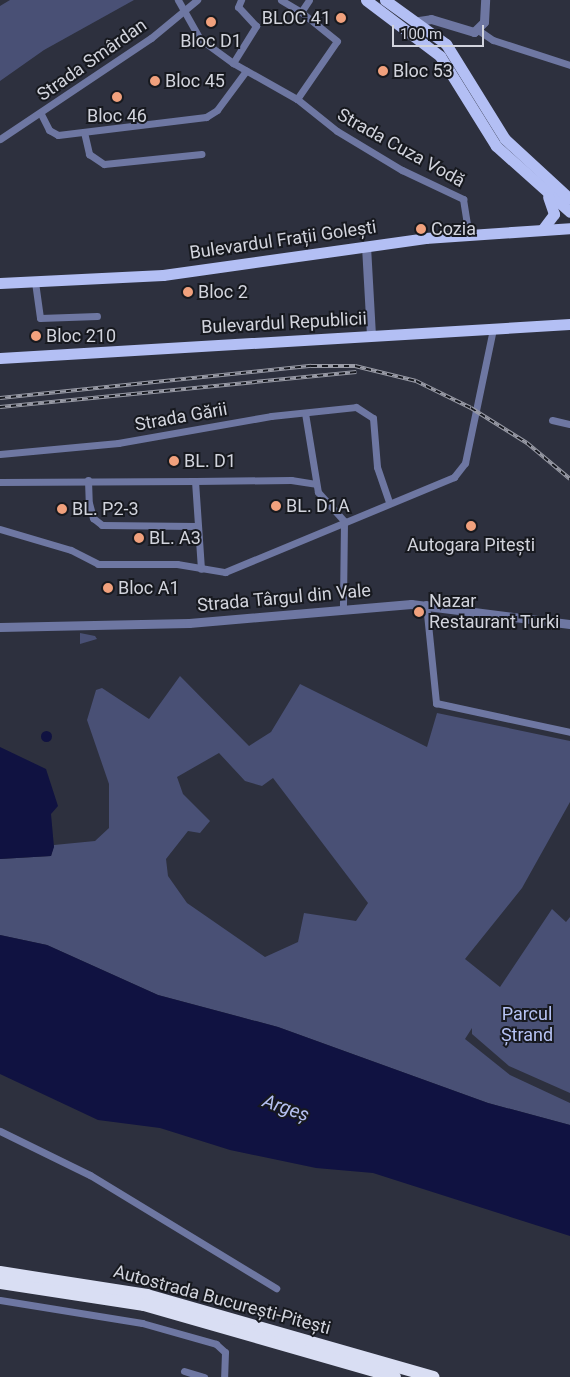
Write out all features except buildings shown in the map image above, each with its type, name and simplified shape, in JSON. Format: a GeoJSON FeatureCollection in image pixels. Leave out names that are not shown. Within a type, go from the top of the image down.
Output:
{"type":"FeatureCollection","features":[{"type":"Feature","properties":{"kind":"highway","name":"Autostrada București-Pitești"},"geometry":{"type":"LineString","coordinates":[[0,1272],[147,1295],[433,1377]]}},
{"type":"Feature","properties":{"kind":"highway","name":"Autostrada București-Pitești"},"geometry":{"type":"LineString","coordinates":[[0,1283],[144,1305],[395,1377]]}},
{"type":"Feature","properties":{"kind":"main road"},"geometry":{"type":"LineString","coordinates":[[366,0],[440,56],[496,146],[544,192],[570,212]]}},
{"type":"Feature","properties":{"kind":"main road"},"geometry":{"type":"LineString","coordinates":[[385,0],[419,21],[454,54],[505,139],[570,199]]}},
{"type":"Feature","properties":{"kind":"main road"},"geometry":{"type":"LineString","coordinates":[[542,230],[554,210],[544,192]]}},
{"type":"Feature","properties":{"kind":"main road","name":"Bulevardul Frații Golești"},"geometry":{"type":"LineString","coordinates":[[0,284],[164,274],[366,246],[469,235],[570,228]]}},
{"type":"Feature","properties":{"kind":"main road","name":"Bulevardul Republicii"},"geometry":{"type":"LineString","coordinates":[[0,358],[570,324]]}},
{"type":"Feature","properties":{"kind":"street"},"geometry":{"type":"LineString","coordinates":[[178,0],[186,11],[200,39],[234,64],[297,99],[337,40],[301,12],[281,0]]}},
{"type":"Feature","properties":{"kind":"street","name":"Strada Smârdan"},"geometry":{"type":"LineString","coordinates":[[0,138],[41,114],[186,11],[197,0]]}},
{"type":"Feature","properties":{"kind":"street"},"geometry":{"type":"LineString","coordinates":[[234,64],[256,30],[238,7],[240,0]]}},
{"type":"Feature","properties":{"kind":"street"},"geometry":{"type":"LineString","coordinates":[[301,12],[309,0]]}},
{"type":"Feature","properties":{"kind":"street"},"geometry":{"type":"LineString","coordinates":[[419,21],[431,19],[469,32],[478,30],[484,22],[485,0]]}},
{"type":"Feature","properties":{"kind":"street"},"geometry":{"type":"LineString","coordinates":[[478,30],[493,40],[570,65]]}},
{"type":"Feature","properties":{"kind":"street"},"geometry":{"type":"LineString","coordinates":[[41,114],[54,134],[206,118],[217,110],[246,71]]}},
{"type":"Feature","properties":{"kind":"street","name":"Strada Cuza Vodă"},"geometry":{"type":"LineString","coordinates":[[297,99],[337,131],[463,199],[469,235]]}},
{"type":"Feature","properties":{"kind":"street"},"geometry":{"type":"LineString","coordinates":[[84,132],[90,154],[104,164],[201,154]]}},
{"type":"Feature","properties":{"kind":"street"},"geometry":{"type":"LineString","coordinates":[[366,246],[371,335]]}},
{"type":"Feature","properties":{"kind":"street"},"geometry":{"type":"LineString","coordinates":[[34,282],[40,318],[97,316]]}},
{"type":"Feature","properties":{"kind":"street"},"geometry":{"type":"LineString","coordinates":[[0,529],[71,550],[98,564],[177,564],[202,570],[224,572],[389,501],[454,477],[465,463],[494,329]]}},
{"type":"Feature","properties":{"kind":"street","name":"Strada Gării"},"geometry":{"type":"LineString","coordinates":[[0,454],[118,443],[305,413],[356,407],[367,410],[373,418],[378,467],[389,501]]}},
{"type":"Feature","properties":{"kind":"street"},"geometry":{"type":"LineString","coordinates":[[305,413],[316,484],[324,501],[344,521],[343,609]]}},
{"type":"Feature","properties":{"kind":"street"},"geometry":{"type":"LineString","coordinates":[[552,420],[570,424]]}},
{"type":"Feature","properties":{"kind":"street"},"geometry":{"type":"LineString","coordinates":[[88,480],[89,504],[93,518],[102,525],[196,526]]}},
{"type":"Feature","properties":{"kind":"street"},"geometry":{"type":"LineString","coordinates":[[195,480],[198,563],[202,570]]}},
{"type":"Feature","properties":{"kind":"street"},"geometry":{"type":"LineString","coordinates":[[0,482],[291,480],[316,484]]}},
{"type":"Feature","properties":{"kind":"street"},"geometry":{"type":"LineString","coordinates":[[426,604],[436,703],[570,732]]}},
{"type":"Feature","properties":{"kind":"street","name":"Strada Târgul din Vale"},"geometry":{"type":"LineString","coordinates":[[0,627],[189,623],[343,609],[426,604],[570,624]]}},
{"type":"Feature","properties":{"kind":"street"},"geometry":{"type":"LineString","coordinates":[[0,1131],[90,1175],[276,1288]]}},
{"type":"Feature","properties":{"kind":"street"},"geometry":{"type":"LineString","coordinates":[[0,1300],[133,1321],[216,1344],[225,1352],[224,1377]]}},
{"type":"Feature","properties":{"kind":"street"},"geometry":{"type":"LineString","coordinates":[[184,1371],[204,1377]]}},
{"type":"Feature","properties":{"kind":"green space"},"geometry":{"type":"Polygon","coordinates":[[[10,0],[134,0],[44,50],[0,81],[0,6],[10,0]]]}},
{"type":"Feature","properties":{"kind":"green space"},"geometry":{"type":"Polygon","coordinates":[[[80,633],[95,636],[97,639],[80,644],[80,633]]]}},
{"type":"Feature","properties":{"kind":"green space","name":"Parcul Ștrand"},"geometry":{"type":"Polygon","coordinates":[[[180,676],[249,746],[271,732],[300,684],[427,747],[437,713],[570,741],[570,802],[522,888],[465,959],[500,987],[552,909],[566,922],[570,917],[570,1093],[509,1066],[472,1034],[472,1028],[465,1039],[510,1075],[570,1103],[570,1125],[488,1103],[278,1027],[158,995],[47,945],[0,935],[0,859],[51,856],[54,845],[95,841],[109,828],[109,784],[87,720],[96,690],[102,688],[149,719],[180,676]],[[219,753],[177,777],[183,794],[210,821],[200,833],[188,831],[166,859],[168,876],[187,903],[265,957],[298,942],[304,913],[356,921],[368,903],[273,778],[262,786],[245,781],[219,753]]]}},
{"type":"Feature","properties":{"kind":"water"},"geometry":{"type":"Polygon","coordinates":[[[46,730],[52,736],[46,742],[40,736],[46,730]]]}},
{"type":"Feature","properties":{"kind":"water"},"geometry":{"type":"Polygon","coordinates":[[[0,747],[46,769],[58,806],[51,814],[54,847],[51,856],[0,859],[0,747]]]}},
{"type":"Feature","properties":{"kind":"water","name":"Argeș"},"geometry":{"type":"Polygon","coordinates":[[[0,935],[47,945],[158,995],[278,1027],[488,1103],[570,1125],[570,1236],[373,1173],[316,1168],[230,1150],[160,1128],[98,1120],[0,1074],[0,935]]]}},
{"type":"Feature","properties":{"kind":"railway"},"geometry":{"type":"LineString","coordinates":[[0,398],[311,366],[355,366],[416,381],[471,408],[527,443],[570,479]]}},
{"type":"Feature","properties":{"kind":"railway"},"geometry":{"type":"LineString","coordinates":[[0,407],[356,372]]}},
{"type":"Feature","properties":{"kind":"place","name":"BLOC 41"},"geometry":{"type":"Point","coordinates":[341,18]}},
{"type":"Feature","properties":{"kind":"place","name":"Bloc D1"},"geometry":{"type":"Point","coordinates":[211,22]}},
{"type":"Feature","properties":{"kind":"place","name":"Bloc 53"},"geometry":{"type":"Point","coordinates":[383,71]}},
{"type":"Feature","properties":{"kind":"place","name":"Bloc 45"},"geometry":{"type":"Point","coordinates":[155,81]}},
{"type":"Feature","properties":{"kind":"place","name":"Bloc 46"},"geometry":{"type":"Point","coordinates":[117,97]}},
{"type":"Feature","properties":{"kind":"place","name":"Cozia"},"geometry":{"type":"Point","coordinates":[421,229]}},
{"type":"Feature","properties":{"kind":"place","name":"Bloc 2"},"geometry":{"type":"Point","coordinates":[188,292]}},
{"type":"Feature","properties":{"kind":"place","name":"Bloc 210"},"geometry":{"type":"Point","coordinates":[36,336]}},
{"type":"Feature","properties":{"kind":"place","name":"BL. D1"},"geometry":{"type":"Point","coordinates":[174,461]}},
{"type":"Feature","properties":{"kind":"place","name":"BL. D1A"},"geometry":{"type":"Point","coordinates":[276,506]}},
{"type":"Feature","properties":{"kind":"place","name":"BL. P2-3"},"geometry":{"type":"Point","coordinates":[62,509]}},
{"type":"Feature","properties":{"kind":"place","name":"Autogara Pitești"},"geometry":{"type":"Point","coordinates":[471,526]}},
{"type":"Feature","properties":{"kind":"place","name":"BL. A3"},"geometry":{"type":"Point","coordinates":[139,538]}},
{"type":"Feature","properties":{"kind":"place","name":"Bloc A1"},"geometry":{"type":"Point","coordinates":[108,588]}},
{"type":"Feature","properties":{"kind":"place","name":"Nazar Restaurant Turki"},"geometry":{"type":"Point","coordinates":[419,612]}}]}
